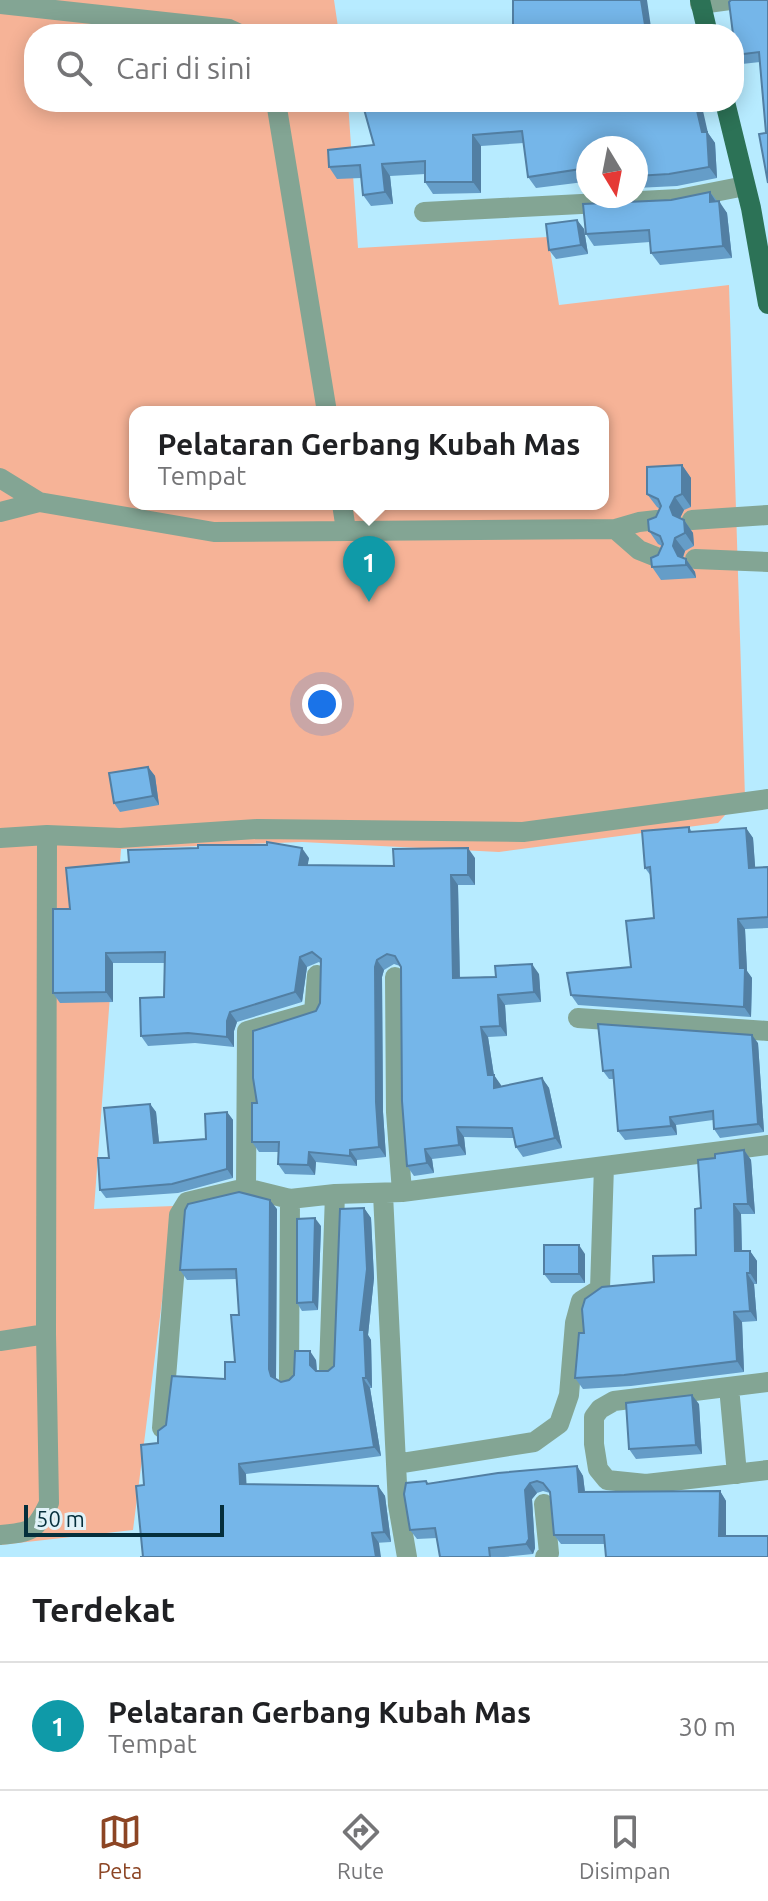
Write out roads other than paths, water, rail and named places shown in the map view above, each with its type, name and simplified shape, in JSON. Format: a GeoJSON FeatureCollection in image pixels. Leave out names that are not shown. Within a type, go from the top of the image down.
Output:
{"type":"FeatureCollection","features":[{"type":"Feature","properties":{"kind":"main road"},"geometry":{"type":"LineString","coordinates":[[700,2],[706,24]]}},
{"type":"Feature","properties":{"kind":"main road"},"geometry":{"type":"LineString","coordinates":[[727,112],[745,186],[759,207],[768,304]]}},
{"type":"Feature","properties":{"kind":"street"},"geometry":{"type":"LineString","coordinates":[[700,2],[730,0]]}},
{"type":"Feature","properties":{"kind":"street"},"geometry":{"type":"LineString","coordinates":[[0,4],[183,24]]}},
{"type":"Feature","properties":{"kind":"street"},"geometry":{"type":"LineString","coordinates":[[278,112],[326,406]]}},
{"type":"Feature","properties":{"kind":"street"},"geometry":{"type":"LineString","coordinates":[[424,212],[679,199],[745,186]]}},
{"type":"Feature","properties":{"kind":"street"},"geometry":{"type":"LineString","coordinates":[[0,478],[39,502],[214,532],[615,529],[657,520]]}},
{"type":"Feature","properties":{"kind":"street"},"geometry":{"type":"LineString","coordinates":[[0,512],[39,502]]}},
{"type":"Feature","properties":{"kind":"street"},"geometry":{"type":"LineString","coordinates":[[343,510],[346,530]]}},
{"type":"Feature","properties":{"kind":"street"},"geometry":{"type":"LineString","coordinates":[[692,520],[768,515]]}},
{"type":"Feature","properties":{"kind":"street"},"geometry":{"type":"LineString","coordinates":[[615,529],[639,550],[659,558]]}},
{"type":"Feature","properties":{"kind":"street"},"geometry":{"type":"LineString","coordinates":[[695,559],[768,562]]}},
{"type":"Feature","properties":{"kind":"street"},"geometry":{"type":"LineString","coordinates":[[0,838],[47,835],[120,838],[257,829],[523,832],[768,799]]}},
{"type":"Feature","properties":{"kind":"street"},"geometry":{"type":"LineString","coordinates":[[0,1535],[28,1533],[39,1525],[49,1503],[46,1334],[47,835]]}},
{"type":"Feature","properties":{"kind":"street"},"geometry":{"type":"LineString","coordinates":[[246,1188],[247,1031],[314,1012],[317,975]]}},
{"type":"Feature","properties":{"kind":"street"},"geometry":{"type":"LineString","coordinates":[[395,977],[396,1112],[392,1193],[396,1464],[398,1505],[407,1557]]}},
{"type":"Feature","properties":{"kind":"street"},"geometry":{"type":"LineString","coordinates":[[578,1018],[768,1031]]}},
{"type":"Feature","properties":{"kind":"street"},"geometry":{"type":"LineString","coordinates":[[162,1428],[179,1215],[187,1202],[246,1188],[290,1199],[392,1193],[768,1145]]}},
{"type":"Feature","properties":{"kind":"street"},"geometry":{"type":"LineString","coordinates":[[396,1464],[534,1442],[559,1424],[569,1395],[575,1323],[581,1301],[600,1289],[604,1166]]}},
{"type":"Feature","properties":{"kind":"street"},"geometry":{"type":"LineString","coordinates":[[329,1369],[335,1194]]}},
{"type":"Feature","properties":{"kind":"street"},"geometry":{"type":"LineString","coordinates":[[289,1379],[290,1199]]}},
{"type":"Feature","properties":{"kind":"street"},"geometry":{"type":"LineString","coordinates":[[0,1341],[46,1334]]}},
{"type":"Feature","properties":{"kind":"street"},"geometry":{"type":"LineString","coordinates":[[768,1382],[614,1401],[600,1409],[594,1417],[598,1469],[607,1480],[646,1484],[768,1470]]}},
{"type":"Feature","properties":{"kind":"street"},"geometry":{"type":"LineString","coordinates":[[729,1387],[737,1474]]}},
{"type":"Feature","properties":{"kind":"street"},"geometry":{"type":"LineString","coordinates":[[544,1504],[549,1553],[545,1557]]}},
{"type":"Feature","properties":{"kind":"place","name":"Pelataran Gerbang Kubah Mas"},"geometry":{"type":"Point","coordinates":[369,602]}}]}
